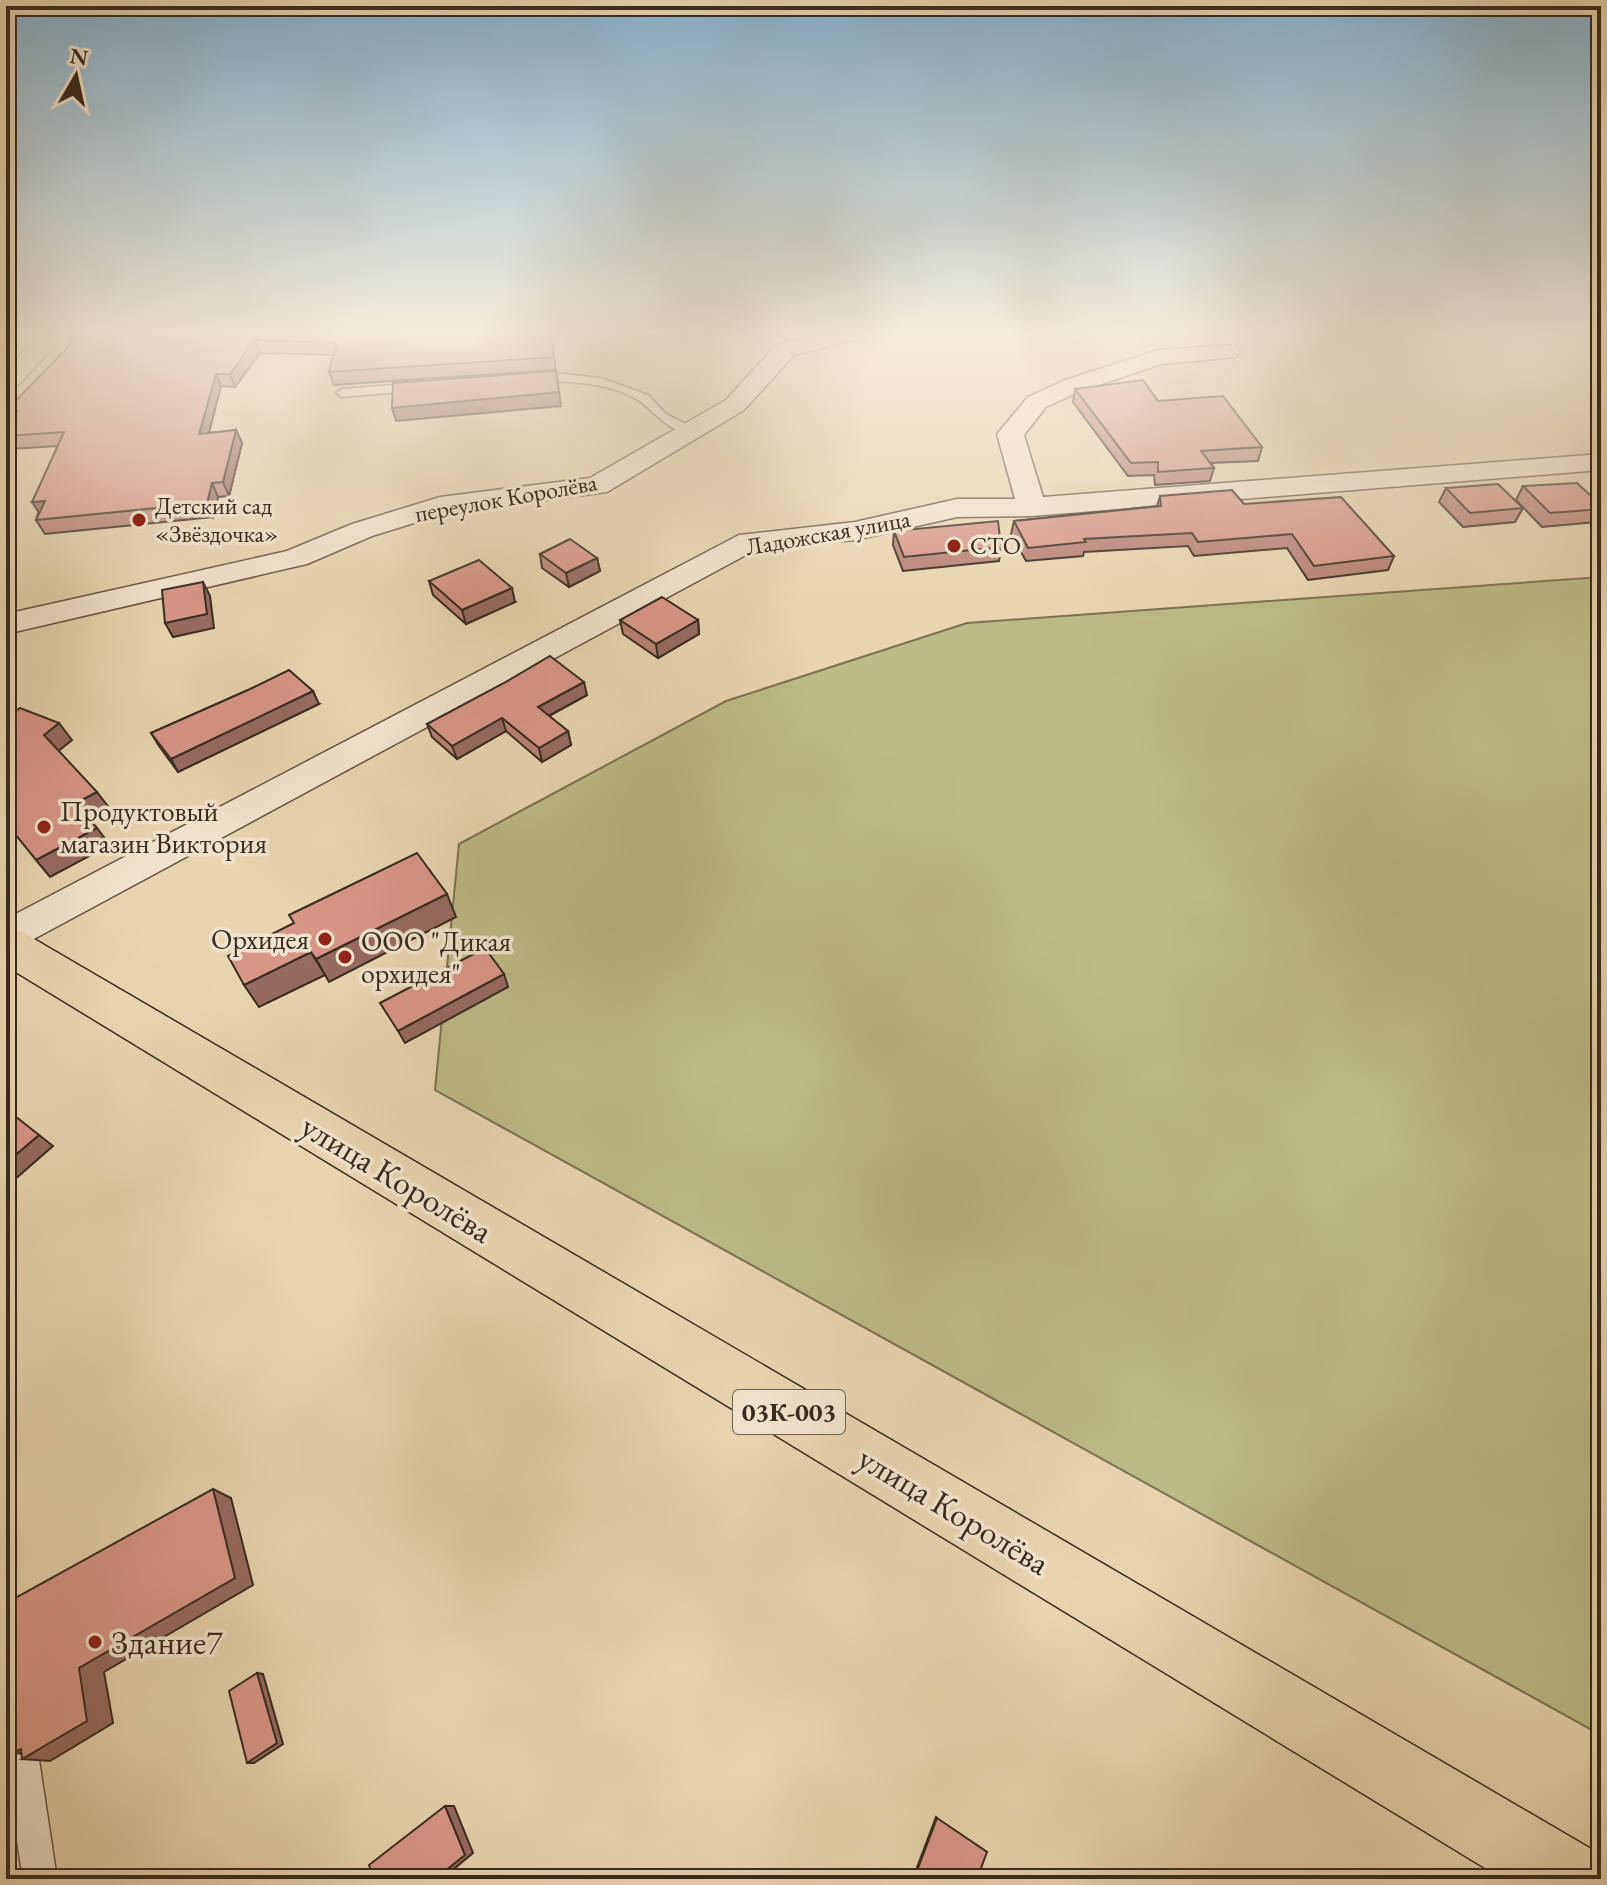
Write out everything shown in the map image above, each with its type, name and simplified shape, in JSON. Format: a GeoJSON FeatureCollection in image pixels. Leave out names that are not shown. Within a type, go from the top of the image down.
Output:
{"type":"FeatureCollection","features":[{"type":"Feature","properties":{"kind":"main road","name":"улица Королёва"},"geometry":{"type":"LineString","coordinates":[[6,941],[1572,1879]]}},
{"type":"Feature","properties":{"kind":"street","name":"переулок Королёва"},"geometry":{"type":"LineString","coordinates":[[6,624],[296,558],[362,530],[440,506],[597,486],[713,418]]}},
{"type":"Feature","properties":{"kind":"street"},"geometry":{"type":"LineString","coordinates":[[1024,418],[1010,434],[1032,507]]}},
{"type":"Feature","properties":{"kind":"street","name":"Ладожская улица"},"geometry":{"type":"LineString","coordinates":[[6,941],[750,541],[855,531],[957,508],[1032,507],[1601,462]]}},
{"type":"Feature","properties":{"kind":"lane"},"geometry":{"type":"LineString","coordinates":[[664,418],[692,430]]}},
{"type":"Feature","properties":{"kind":"lane"},"geometry":{"type":"LineString","coordinates":[[15,1705],[40,1879]]}},
{"type":"Feature","properties":{"kind":"green space"},"geometry":{"type":"Polygon","coordinates":[[[1601,577],[1601,1735],[435,1090],[459,844],[726,701],[967,623],[1601,577]]]}},
{"type":"Feature","properties":{"kind":"building"},"geometry":{"type":"Polygon","coordinates":[[[13,418],[204,418],[199,434],[236,430],[223,482],[212,483],[207,503],[36,520],[45,501],[32,502],[64,432],[6,436],[6,429],[13,418]]]}},
{"type":"Feature","properties":{"kind":"building"},"geometry":{"type":"Polygon","coordinates":[[[1097,418],[1240,418],[1262,447],[1201,451],[1214,468],[1158,472],[1158,462],[1131,463],[1097,418]]]}},
{"type":"Feature","properties":{"kind":"building"},"geometry":{"type":"Polygon","coordinates":[[[1577,483],[1601,505],[1601,509],[1550,513],[1523,486],[1577,483]]]}},
{"type":"Feature","properties":{"kind":"building"},"geometry":{"type":"Polygon","coordinates":[[[1498,484],[1523,508],[1470,513],[1446,488],[1498,484]]]}},
{"type":"Feature","properties":{"kind":"building"},"geometry":{"type":"Polygon","coordinates":[[[1232,490],[1244,504],[1341,497],[1394,556],[1314,566],[1292,534],[1198,542],[1192,533],[1084,539],[1086,542],[1028,548],[1014,521],[1161,506],[1160,496],[1232,490]]]}},
{"type":"Feature","properties":{"kind":"building"},"geometry":{"type":"Polygon","coordinates":[[[998,521],[1001,547],[904,557],[894,531],[998,521]]]}},
{"type":"Feature","properties":{"kind":"building"},"geometry":{"type":"Polygon","coordinates":[[[570,539],[597,558],[566,573],[540,554],[570,539]]]}},
{"type":"Feature","properties":{"kind":"building"},"geometry":{"type":"Polygon","coordinates":[[[479,560],[512,588],[462,610],[429,581],[479,560]]]}},
{"type":"Feature","properties":{"kind":"building"},"geometry":{"type":"Polygon","coordinates":[[[203,582],[207,614],[165,623],[162,590],[203,582]]]}},
{"type":"Feature","properties":{"kind":"building"},"geometry":{"type":"Polygon","coordinates":[[[662,597],[698,620],[656,644],[620,620],[662,597]]]}},
{"type":"Feature","properties":{"kind":"building"},"geometry":{"type":"Polygon","coordinates":[[[550,656],[584,682],[538,707],[568,731],[539,748],[502,718],[452,746],[427,724],[504,683],[550,656]]]}},
{"type":"Feature","properties":{"kind":"building"},"geometry":{"type":"Polygon","coordinates":[[[289,670],[313,691],[171,759],[151,733],[248,690],[289,670]]]}},
{"type":"Feature","properties":{"kind":"building"},"geometry":{"type":"Polygon","coordinates":[[[20,708],[59,723],[44,735],[97,792],[76,803],[97,828],[36,860],[6,823],[6,718],[20,708]]]}},
{"type":"Feature","properties":{"kind":"building"},"geometry":{"type":"Polygon","coordinates":[[[417,853],[447,894],[316,959],[311,952],[244,985],[228,956],[294,923],[289,915],[417,853]]]}},
{"type":"Feature","properties":{"kind":"building"},"geometry":{"type":"Polygon","coordinates":[[[485,948],[504,974],[398,1031],[380,1003],[485,948]]]}},
{"type":"Feature","properties":{"kind":"building"},"geometry":{"type":"Polygon","coordinates":[[[6,1109],[39,1135],[6,1163],[6,1109]]]}},
{"type":"Feature","properties":{"kind":"building","name":"Здание7"},"geometry":{"type":"Polygon","coordinates":[[[213,1489],[235,1578],[79,1668],[87,1721],[22,1759],[21,1749],[13,1753],[6,1704],[6,1603],[213,1489]]]}},
{"type":"Feature","properties":{"kind":"building"},"geometry":{"type":"Polygon","coordinates":[[[257,1673],[277,1743],[247,1763],[229,1691],[257,1673]]]}},
{"type":"Feature","properties":{"kind":"building"},"geometry":{"type":"Polygon","coordinates":[[[445,1806],[465,1855],[435,1879],[374,1879],[369,1865],[445,1806]]]}},
{"type":"Feature","properties":{"kind":"building"},"geometry":{"type":"Polygon","coordinates":[[[937,1818],[987,1852],[977,1879],[914,1879],[937,1818]]]}},
{"type":"Feature","properties":{"kind":"place","name":"Детский сад «Звёздочка»"},"geometry":{"type":"Point","coordinates":[139,520]}},
{"type":"Feature","properties":{"kind":"place","name":"СТО"},"geometry":{"type":"Point","coordinates":[954,546]}},
{"type":"Feature","properties":{"kind":"place","name":"Продуктовый магазин Виктория"},"geometry":{"type":"Point","coordinates":[44,827]}},
{"type":"Feature","properties":{"kind":"place","name":"Орхидея"},"geometry":{"type":"Point","coordinates":[325,939]}},
{"type":"Feature","properties":{"kind":"place","name":"ООО \"Дикая орхидея\""},"geometry":{"type":"Point","coordinates":[345,957]}},
{"type":"Feature","properties":{"kind":"place","name":"Здание7"},"geometry":{"type":"Point","coordinates":[95,1642]}}]}
